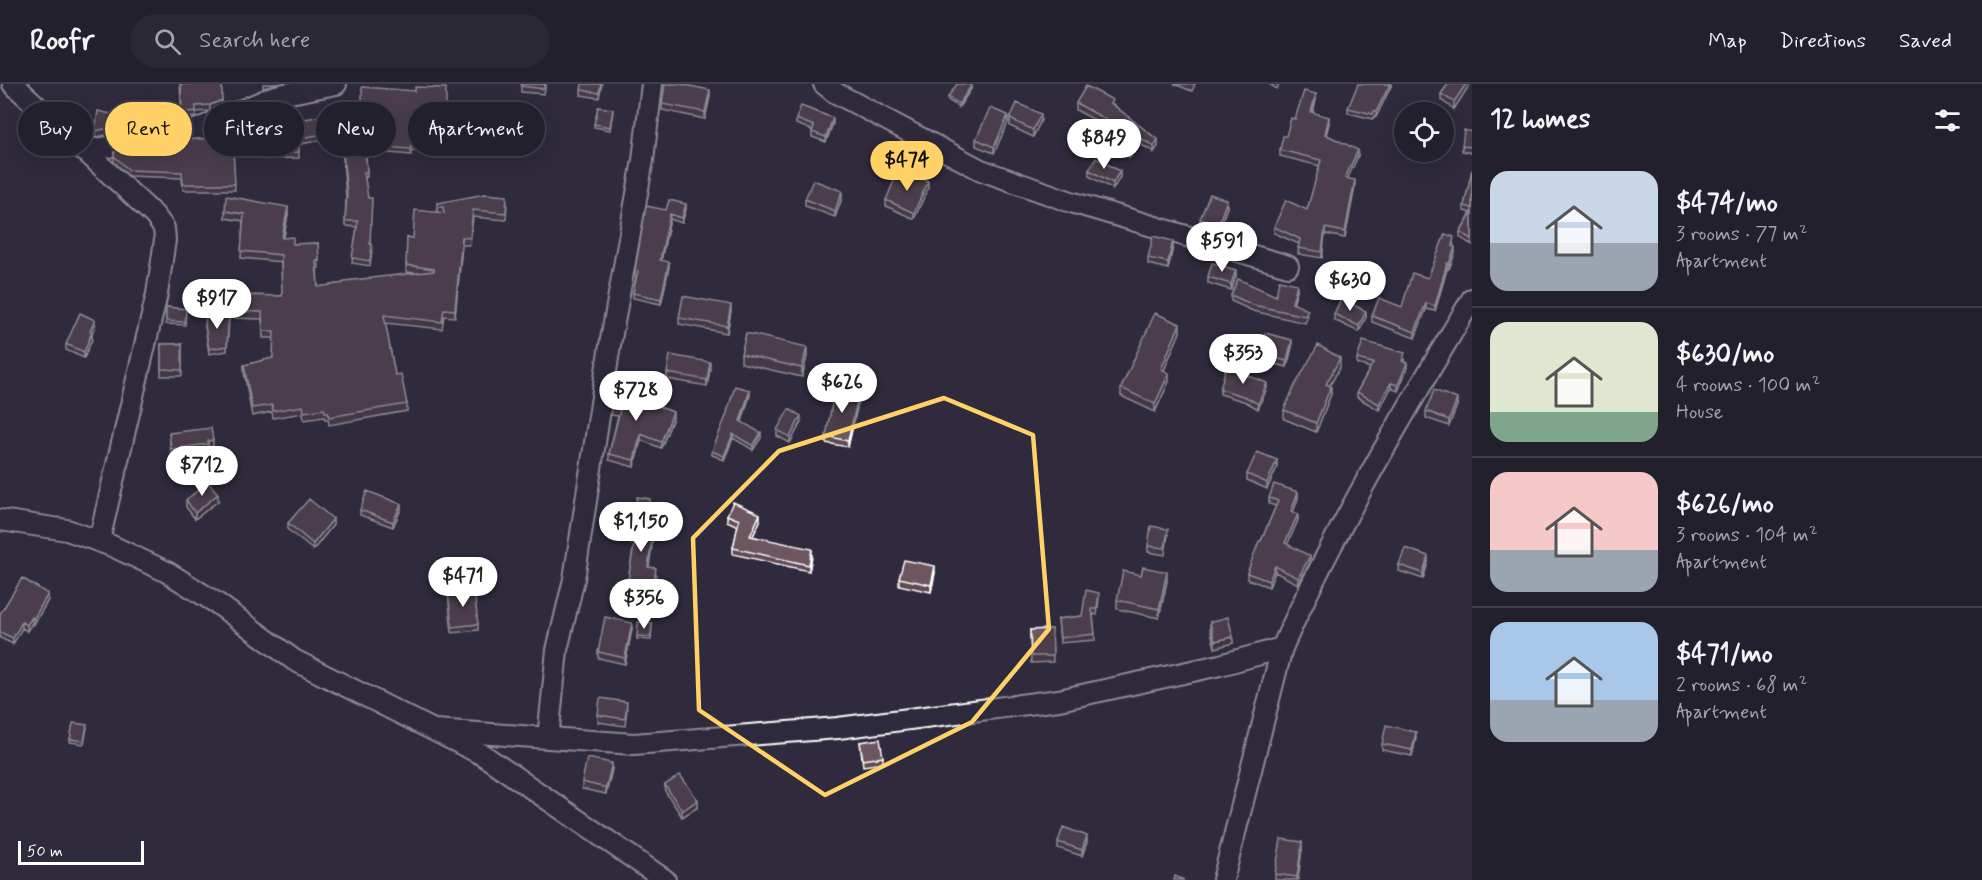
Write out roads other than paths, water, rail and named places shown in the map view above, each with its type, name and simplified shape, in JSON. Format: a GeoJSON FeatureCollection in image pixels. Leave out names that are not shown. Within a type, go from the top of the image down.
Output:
{"type":"FeatureCollection","features":[{"type":"Feature","properties":{"kind":"street"},"geometry":{"type":"LineString","coordinates":[[13,84],[32,102]]}},
{"type":"Feature","properties":{"kind":"street"},"geometry":{"type":"LineString","coordinates":[[93,149],[189,133],[275,96],[336,84]]}},
{"type":"Feature","properties":{"kind":"street"},"geometry":{"type":"LineString","coordinates":[[548,738],[556,650],[574,579],[610,345],[643,160],[652,84]]}},
{"type":"Feature","properties":{"kind":"street"},"geometry":{"type":"LineString","coordinates":[[824,84],[844,98],[981,170],[1071,202],[1288,266]]}},
{"type":"Feature","properties":{"kind":"street"},"geometry":{"type":"LineString","coordinates":[[89,156],[154,215],[164,228],[165,240],[158,294],[99,542]]}},
{"type":"Feature","properties":{"kind":"street"},"geometry":{"type":"LineString","coordinates":[[1223,880],[1282,648],[1346,521],[1413,397],[1465,327],[1472,299]]}},
{"type":"Feature","properties":{"kind":"street"},"geometry":{"type":"LineString","coordinates":[[0,520],[67,530],[167,572],[218,604],[294,660],[483,755],[665,880]]}},
{"type":"Feature","properties":{"kind":"street"},"geometry":{"type":"LineString","coordinates":[[435,730],[634,744],[838,728],[1059,700],[1220,665],[1282,648]]}}]}
